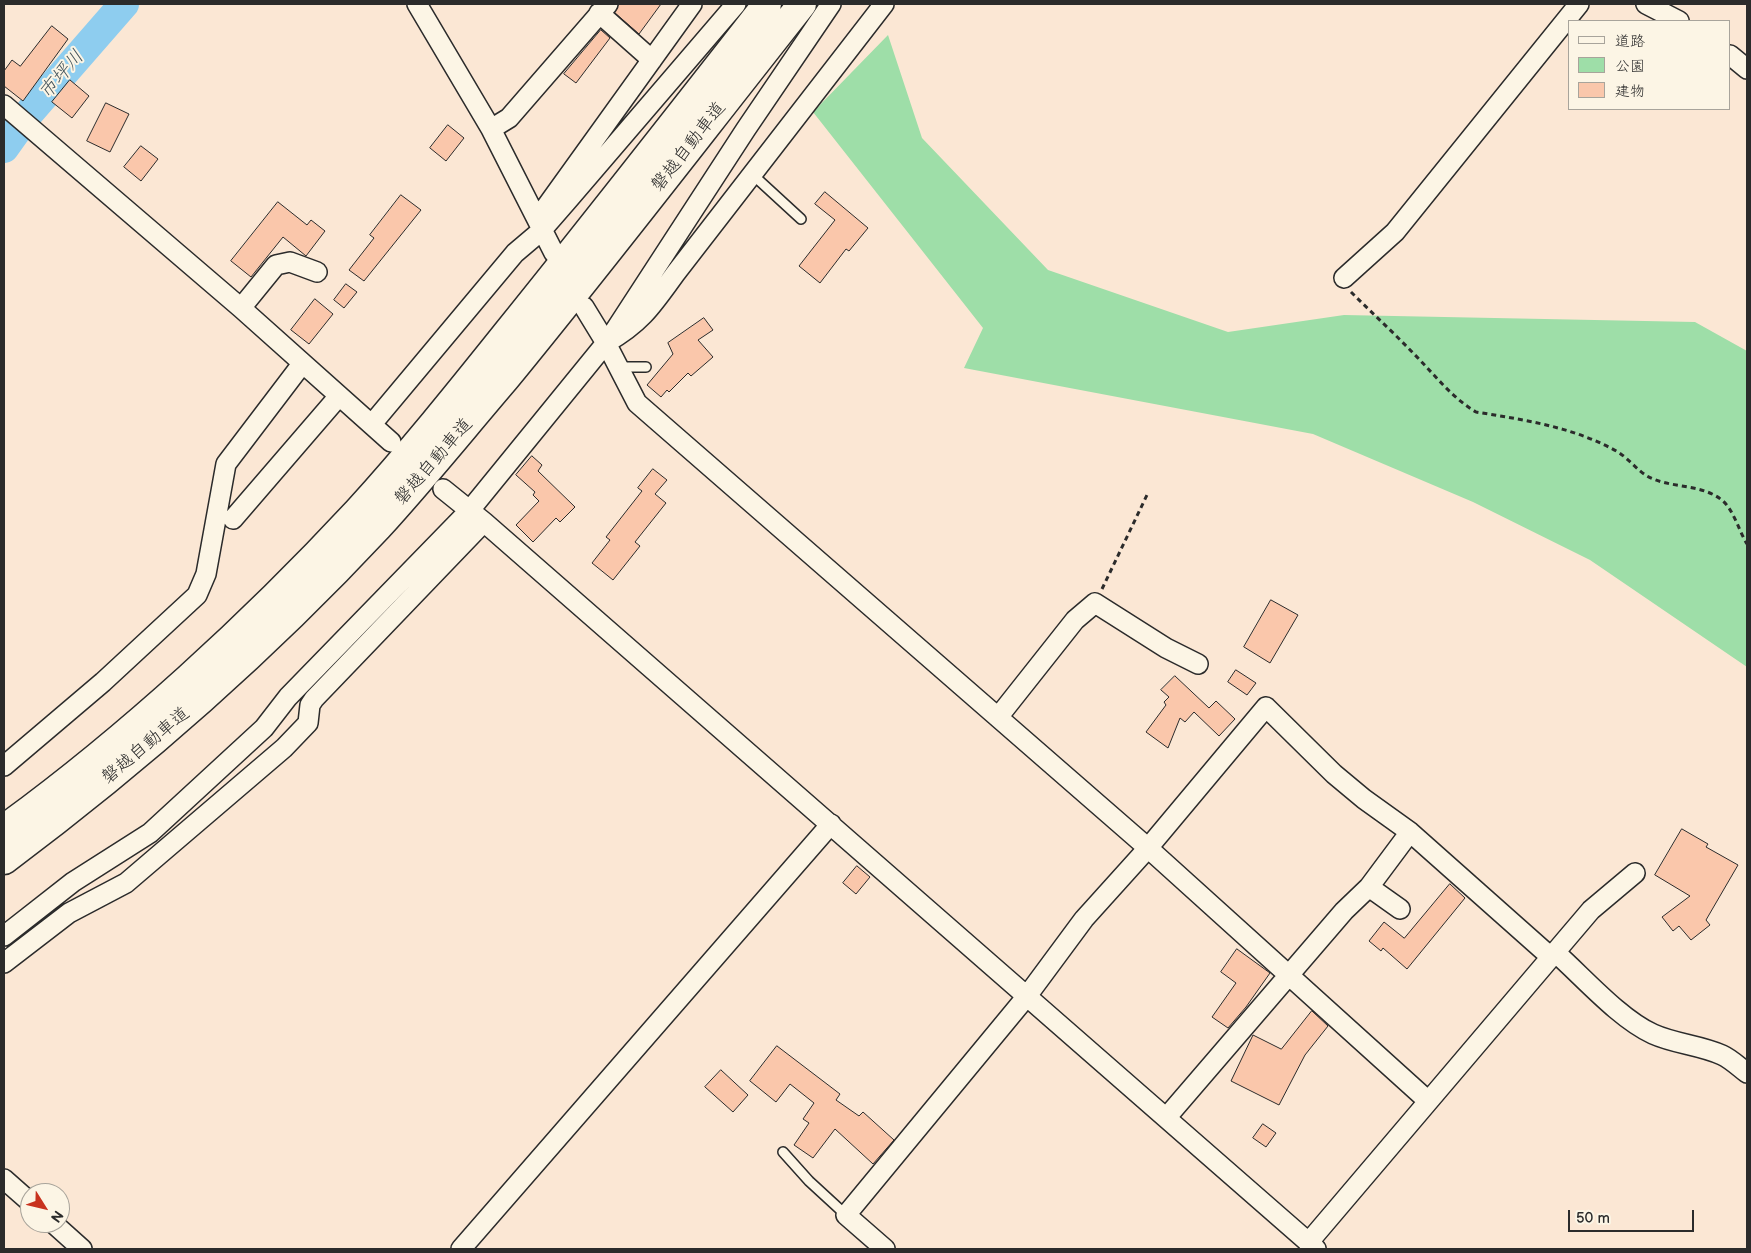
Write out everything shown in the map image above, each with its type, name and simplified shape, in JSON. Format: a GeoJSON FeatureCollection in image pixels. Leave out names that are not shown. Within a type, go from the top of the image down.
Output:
{"type":"FeatureCollection","features":[{"type":"Feature","properties":{"kind":"highway","name":"磐越自動車道"},"geometry":{"type":"LineString","coordinates":[[4,829],[100,754],[187,679],[275,595],[358,511],[450,404],[767,4]]}},
{"type":"Feature","properties":{"kind":"highway","name":"磐越自動車道"},"geometry":{"type":"LineString","coordinates":[[4,860],[114,774],[204,697],[293,613],[378,526],[556,316],[802,4]]}},
{"type":"Feature","properties":{"kind":"street"},"geometry":{"type":"LineString","coordinates":[[417,4],[491,129],[554,254]]}},
{"type":"Feature","properties":{"kind":"street"},"geometry":{"type":"LineString","coordinates":[[541,231],[541,217],[546,208],[692,4]]}},
{"type":"Feature","properties":{"kind":"street"},"geometry":{"type":"LineString","coordinates":[[372,424],[514,253],[541,231],[736,4]]}},
{"type":"Feature","properties":{"kind":"street"},"geometry":{"type":"LineString","coordinates":[[4,963],[69,913],[126,883],[284,748],[308,723],[310,705],[314,699],[477,516],[606,344],[746,129],[832,4]]}},
{"type":"Feature","properties":{"kind":"street"},"geometry":{"type":"LineString","coordinates":[[606,344],[630,330],[646,314],[884,4]]}},
{"type":"Feature","properties":{"kind":"street"},"geometry":{"type":"LineString","coordinates":[[1344,278],[1395,232],[1579,4]]}},
{"type":"Feature","properties":{"kind":"street"},"geometry":{"type":"LineString","coordinates":[[1646,4],[1677,20]]}},
{"type":"Feature","properties":{"kind":"street"},"geometry":{"type":"LineString","coordinates":[[491,129],[508,118],[603,8],[652,60]]}},
{"type":"Feature","properties":{"kind":"street"},"geometry":{"type":"LineString","coordinates":[[1731,56],[1747,69]]}},
{"type":"Feature","properties":{"kind":"street"},"geometry":{"type":"LineString","coordinates":[[4,106],[241,308],[391,442]]}},
{"type":"Feature","properties":{"kind":"street"},"geometry":{"type":"LineString","coordinates":[[241,308],[276,265],[290,262],[317,272]]}},
{"type":"Feature","properties":{"kind":"street"},"geometry":{"type":"LineString","coordinates":[[584,307],[619,367],[637,403],[999,716],[1427,1100]]}},
{"type":"Feature","properties":{"kind":"street"},"geometry":{"type":"LineString","coordinates":[[4,766],[103,682],[197,595],[206,574],[226,464],[302,364]]}},
{"type":"Feature","properties":{"kind":"street"},"geometry":{"type":"LineString","coordinates":[[233,519],[339,396]]}},
{"type":"Feature","properties":{"kind":"street"},"geometry":{"type":"LineString","coordinates":[[444,489],[831,824],[1312,1246],[1427,1100],[1556,953],[1591,910],[1636,873]]}},
{"type":"Feature","properties":{"kind":"street"},"geometry":{"type":"LineString","coordinates":[[4,936],[73,882],[150,833],[264,728],[288,697],[477,516]]}},
{"type":"Feature","properties":{"kind":"street"},"geometry":{"type":"LineString","coordinates":[[999,716],[1075,620],[1095,603],[1166,648],[1198,664]]}},
{"type":"Feature","properties":{"kind":"street"},"geometry":{"type":"LineString","coordinates":[[885,1249],[846,1215],[1027,996],[1084,919],[1148,848],[1266,707],[1334,774],[1364,799],[1410,832],[1544,951],[1551,955],[1556,953]]}},
{"type":"Feature","properties":{"kind":"street"},"geometry":{"type":"LineString","coordinates":[[461,1249],[831,824]]}},
{"type":"Feature","properties":{"kind":"street"},"geometry":{"type":"LineString","coordinates":[[1166,1118],[1344,911],[1369,887],[1410,832]]}},
{"type":"Feature","properties":{"kind":"street"},"geometry":{"type":"LineString","coordinates":[[1369,887],[1400,909]]}},
{"type":"Feature","properties":{"kind":"street"},"geometry":{"type":"LineString","coordinates":[[1556,953],[1634,1023],[1652,1034],[1676,1043],[1706,1049],[1724,1056],[1747,1072]]}},
{"type":"Feature","properties":{"kind":"street"},"geometry":{"type":"LineString","coordinates":[[4,1180],[20,1194]]}},
{"type":"Feature","properties":{"kind":"street"},"geometry":{"type":"LineString","coordinates":[[64,1233],[82,1249]]}},
{"type":"Feature","properties":{"kind":"lane"},"geometry":{"type":"LineString","coordinates":[[752,174],[801,219]]}},
{"type":"Feature","properties":{"kind":"lane"},"geometry":{"type":"LineString","coordinates":[[619,367],[646,366]]}},
{"type":"Feature","properties":{"kind":"lane"},"geometry":{"type":"LineString","coordinates":[[783,1152],[846,1215]]}},
{"type":"Feature","properties":{"kind":"path"},"geometry":{"type":"LineString","coordinates":[[1344,278],[1348,290],[1414,354],[1455,399],[1476,412],[1540,422],[1595,440],[1620,454],[1648,476],[1695,488],[1717,497],[1724,502],[1747,544]]}},
{"type":"Feature","properties":{"kind":"path"},"geometry":{"type":"LineString","coordinates":[[1095,603],[1147,495]]}},
{"type":"Feature","properties":{"kind":"green space"},"geometry":{"type":"Polygon","coordinates":[[[888,35],[922,138],[1048,270],[1228,332],[1344,315],[1695,322],[1747,351],[1747,667],[1590,560],[1473,502],[1313,434],[964,368],[983,328],[813,112],[888,35]]]}},
{"type":"Feature","properties":{"kind":"building"},"geometry":{"type":"Polygon","coordinates":[[[619,4],[661,4],[639,34],[615,13],[619,4]]]}},
{"type":"Feature","properties":{"kind":"building"},"geometry":{"type":"Polygon","coordinates":[[[52,26],[68,39],[23,101],[4,86],[4,71],[12,60],[20,66],[52,26]]]}},
{"type":"Feature","properties":{"kind":"building"},"geometry":{"type":"Polygon","coordinates":[[[601,30],[610,38],[576,83],[564,74],[601,30]]]}},
{"type":"Feature","properties":{"kind":"building"},"geometry":{"type":"Polygon","coordinates":[[[70,80],[89,96],[72,118],[52,102],[70,80]]]}},
{"type":"Feature","properties":{"kind":"building"},"geometry":{"type":"Polygon","coordinates":[[[106,103],[129,114],[110,152],[87,141],[106,103]]]}},
{"type":"Feature","properties":{"kind":"building"},"geometry":{"type":"Polygon","coordinates":[[[448,125],[464,138],[446,161],[430,148],[448,125]]]}},
{"type":"Feature","properties":{"kind":"building"},"geometry":{"type":"Polygon","coordinates":[[[141,146],[158,159],[141,181],[124,167],[141,146]]]}},
{"type":"Feature","properties":{"kind":"building"},"geometry":{"type":"Polygon","coordinates":[[[825,192],[868,228],[849,251],[846,249],[820,283],[799,266],[835,220],[815,204],[825,192]]]}},
{"type":"Feature","properties":{"kind":"building"},"geometry":{"type":"Polygon","coordinates":[[[401,195],[421,210],[364,281],[349,270],[374,238],[370,235],[401,195]]]}},
{"type":"Feature","properties":{"kind":"building"},"geometry":{"type":"Polygon","coordinates":[[[278,202],[307,225],[311,220],[325,231],[306,256],[283,237],[251,277],[231,261],[278,202]]]}},
{"type":"Feature","properties":{"kind":"building"},"geometry":{"type":"Polygon","coordinates":[[[346,284],[357,292],[344,308],[334,300],[346,284]]]}},
{"type":"Feature","properties":{"kind":"building"},"geometry":{"type":"Polygon","coordinates":[[[315,299],[333,314],[309,344],[291,330],[315,299]]]}},
{"type":"Feature","properties":{"kind":"building"},"geometry":{"type":"Polygon","coordinates":[[[704,318],[713,330],[698,340],[713,357],[691,376],[688,373],[669,392],[667,390],[661,397],[647,385],[673,354],[668,343],[704,318]]]}},
{"type":"Feature","properties":{"kind":"building"},"geometry":{"type":"Polygon","coordinates":[[[532,456],[542,465],[538,471],[575,507],[560,522],[556,518],[533,542],[516,525],[539,501],[533,495],[535,492],[516,475],[532,456]]]}},
{"type":"Feature","properties":{"kind":"building"},"geometry":{"type":"Polygon","coordinates":[[[653,469],[667,480],[655,494],[666,503],[635,542],[640,546],[613,580],[592,563],[610,540],[606,537],[642,491],[638,488],[653,469]]]}},
{"type":"Feature","properties":{"kind":"building"},"geometry":{"type":"Polygon","coordinates":[[[1271,600],[1298,615],[1270,663],[1244,647],[1271,600]]]}},
{"type":"Feature","properties":{"kind":"building"},"geometry":{"type":"Polygon","coordinates":[[[1236,670],[1256,683],[1247,695],[1228,682],[1236,670]]]}},
{"type":"Feature","properties":{"kind":"building"},"geometry":{"type":"Polygon","coordinates":[[[1175,676],[1209,708],[1216,701],[1235,719],[1219,736],[1194,712],[1185,722],[1180,718],[1168,748],[1146,732],[1166,705],[1164,702],[1169,697],[1161,690],[1175,676]]]}},
{"type":"Feature","properties":{"kind":"building"},"geometry":{"type":"Polygon","coordinates":[[[1682,829],[1708,844],[1706,847],[1738,865],[1706,920],[1710,925],[1691,940],[1679,926],[1673,931],[1662,917],[1690,896],[1655,875],[1682,829]]]}},
{"type":"Feature","properties":{"kind":"building"},"geometry":{"type":"Polygon","coordinates":[[[857,866],[870,877],[856,894],[843,883],[857,866]]]}},
{"type":"Feature","properties":{"kind":"building"},"geometry":{"type":"Polygon","coordinates":[[[1450,884],[1465,898],[1407,969],[1383,948],[1381,951],[1369,941],[1384,922],[1404,938],[1450,884]]]}},
{"type":"Feature","properties":{"kind":"building"},"geometry":{"type":"Polygon","coordinates":[[[1237,949],[1270,973],[1246,1007],[1228,1028],[1212,1017],[1236,983],[1221,972],[1237,949]]]}},
{"type":"Feature","properties":{"kind":"building"},"geometry":{"type":"Polygon","coordinates":[[[1312,1011],[1328,1026],[1305,1055],[1279,1105],[1231,1081],[1253,1035],[1281,1049],[1312,1011]]]}},
{"type":"Feature","properties":{"kind":"building"},"geometry":{"type":"Polygon","coordinates":[[[777,1046],[840,1094],[836,1100],[859,1116],[863,1112],[894,1140],[873,1164],[835,1129],[813,1158],[794,1145],[809,1123],[803,1119],[814,1103],[790,1084],[776,1102],[750,1081],[777,1046]]]}},
{"type":"Feature","properties":{"kind":"building"},"geometry":{"type":"Polygon","coordinates":[[[721,1070],[748,1095],[733,1112],[705,1087],[721,1070]]]}},
{"type":"Feature","properties":{"kind":"building"},"geometry":{"type":"Polygon","coordinates":[[[1263,1124],[1276,1133],[1266,1147],[1253,1138],[1263,1124]]]}},
{"type":"Feature","properties":{"kind":"waterway","name":"市坪川"},"geometry":{"type":"LineString","coordinates":[[4,148],[29,113],[124,4]]}}]}
